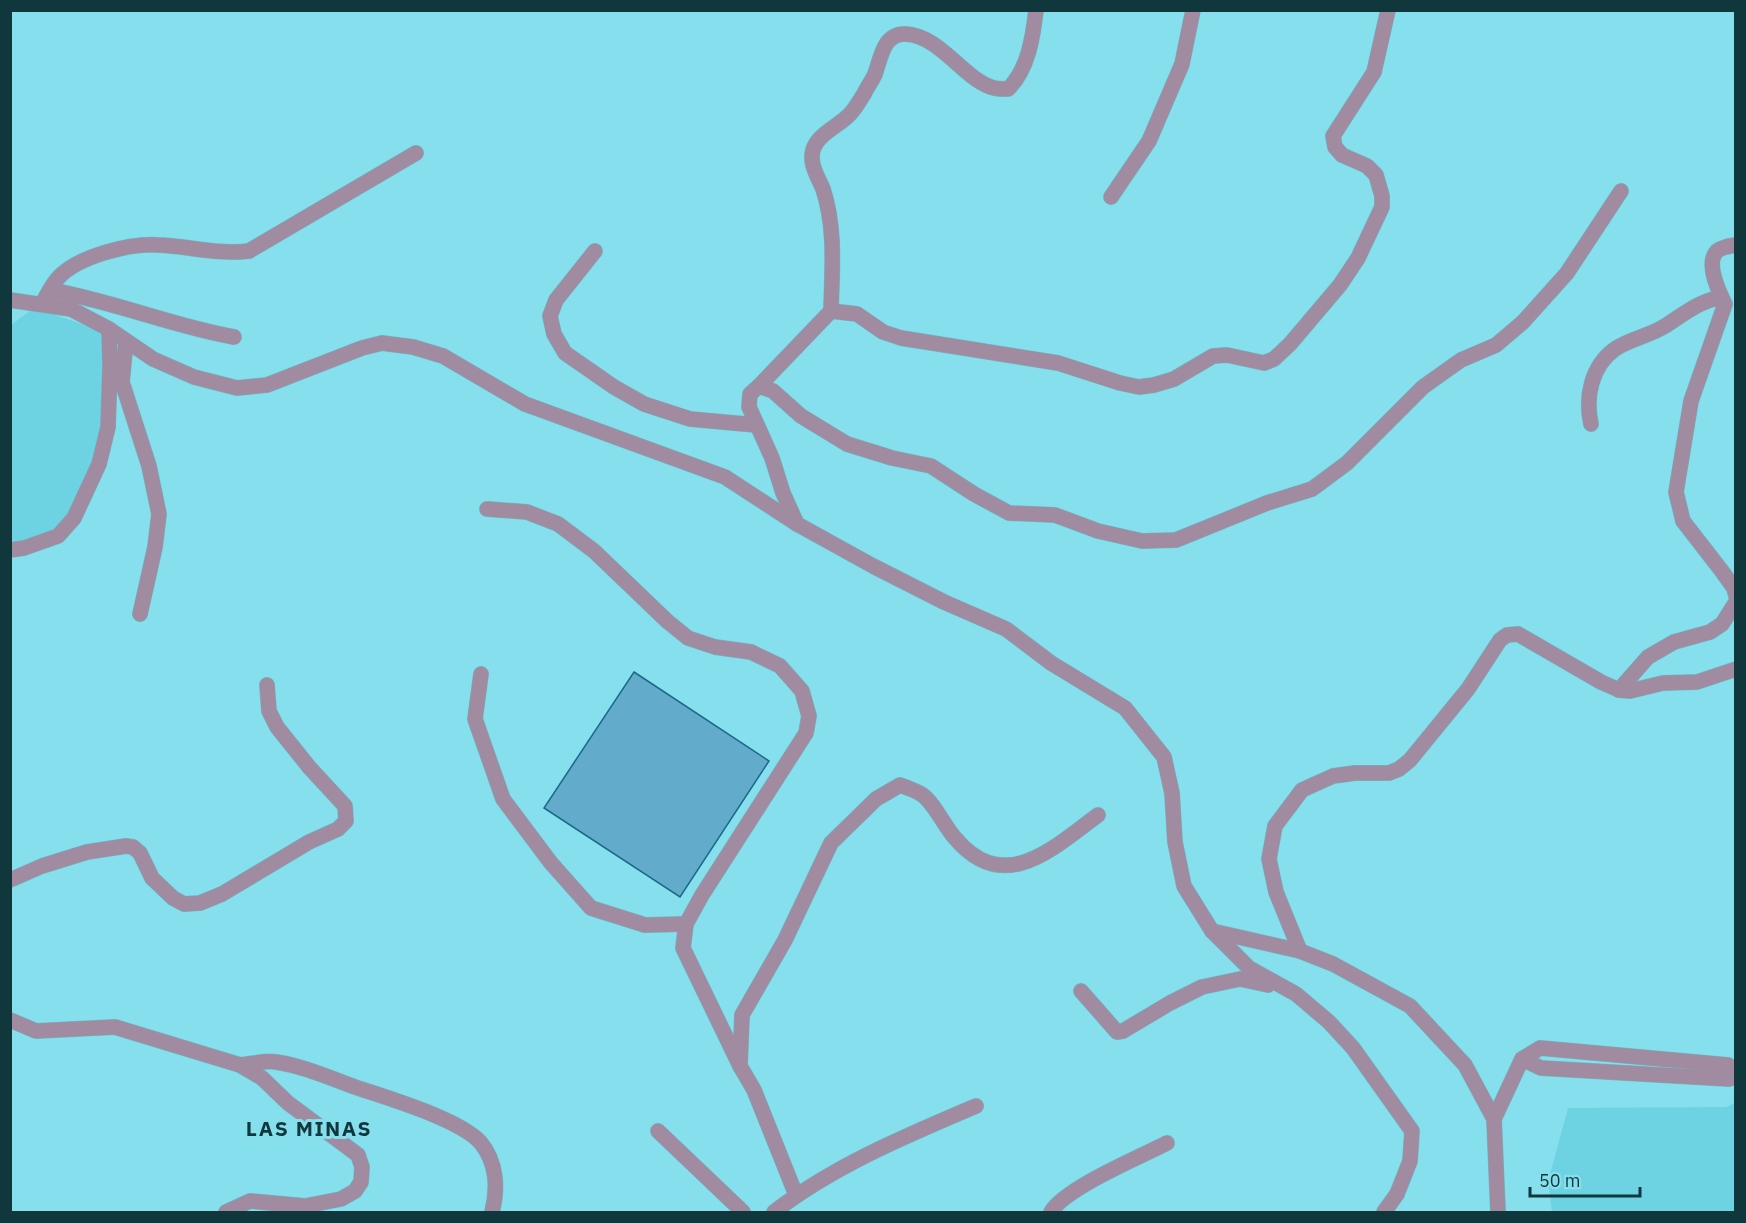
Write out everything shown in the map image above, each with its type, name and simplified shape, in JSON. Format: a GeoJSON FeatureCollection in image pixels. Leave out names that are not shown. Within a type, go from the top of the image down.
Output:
{"type":"FeatureCollection","features":[{"type":"Feature","properties":{"kind":"street"},"geometry":{"type":"LineString","coordinates":[[796,524],[772,458],[749,407],[750,394],[831,311],[833,236],[828,207],[813,166],[813,150],[821,138],[849,115],[874,75],[888,40],[906,34],[928,41],[983,84],[1008,89],[1016,82],[1021,72],[1030,44],[1036,10]]}},
{"type":"Feature","properties":{"kind":"street"},"geometry":{"type":"LineString","coordinates":[[831,311],[857,314],[883,332],[901,338],[1058,363],[1139,387],[1174,379],[1213,356],[1227,355],[1264,363],[1274,359],[1290,344],[1340,285],[1358,258],[1382,207],[1382,196],[1376,175],[1367,166],[1342,155],[1335,147],[1333,136],[1374,72],[1388,10]]}},
{"type":"Feature","properties":{"kind":"street"},"geometry":{"type":"LineString","coordinates":[[1111,197],[1149,141],[1182,64],[1192,11]]}},
{"type":"Feature","properties":{"kind":"street"},"geometry":{"type":"LineString","coordinates":[[42,304],[60,276],[82,261],[116,249],[155,244],[232,253],[249,251],[416,153]]}},
{"type":"Feature","properties":{"kind":"street"},"geometry":{"type":"LineString","coordinates":[[759,386],[773,390],[801,416],[847,444],[892,458],[931,466],[1009,513],[1055,515],[1098,531],[1142,541],[1176,540],[1267,502],[1312,489],[1347,463],[1422,387],[1461,360],[1496,345],[1523,322],[1567,273],[1621,191]]}},
{"type":"Feature","properties":{"kind":"street"},"geometry":{"type":"LineString","coordinates":[[1736,245],[1719,249],[1714,255],[1713,276],[1725,304],[1691,401],[1676,492],[1683,522],[1734,588],[1736,596]]}},
{"type":"Feature","properties":{"kind":"street"},"geometry":{"type":"LineString","coordinates":[[595,251],[556,300],[550,316],[554,334],[565,353],[604,381],[644,404],[690,419],[756,425]]}},
{"type":"Feature","properties":{"kind":"street"},"geometry":{"type":"LineString","coordinates":[[50,290],[81,295],[206,332],[234,337]]}},
{"type":"Feature","properties":{"kind":"street"},"geometry":{"type":"LineString","coordinates":[[1591,424],[1588,395],[1606,358],[1615,350],[1659,330],[1707,301],[1722,298]]}},
{"type":"Feature","properties":{"kind":"street"},"geometry":{"type":"LineString","coordinates":[[11,301],[71,309],[109,329],[153,359],[194,377],[237,388],[267,385],[362,348],[382,343],[413,347],[443,356],[525,404],[724,477],[796,524],[924,592],[1006,629],[1051,663],[1125,708],[1164,757],[1172,793],[1175,842],[1184,886],[1212,931],[1249,968],[1296,994],[1329,1022],[1353,1048],[1412,1131],[1410,1161],[1397,1194],[1384,1212]]}},
{"type":"Feature","properties":{"kind":"street"},"geometry":{"type":"LineString","coordinates":[[10,550],[24,548],[58,536],[74,518],[99,464],[108,427],[109,329]]}},
{"type":"Feature","properties":{"kind":"street"},"geometry":{"type":"LineString","coordinates":[[126,341],[122,382],[149,466],[159,514],[155,547],[140,614]]}},
{"type":"Feature","properties":{"kind":"street"},"geometry":{"type":"LineString","coordinates":[[487,509],[527,512],[558,524],[594,550],[667,621],[688,638],[715,647],[751,652],[780,666],[802,692],[809,716],[806,733],[702,895],[686,924],[683,948],[754,1090],[796,1195]]}},
{"type":"Feature","properties":{"kind":"street"},"geometry":{"type":"LineString","coordinates":[[1618,690],[1648,657],[1674,642],[1710,632],[1722,624],[1736,602]]}},
{"type":"Feature","properties":{"kind":"street"},"geometry":{"type":"LineString","coordinates":[[1300,951],[1276,892],[1269,859],[1275,826],[1302,790],[1333,776],[1354,773],[1389,773],[1399,769],[1410,760],[1468,689],[1500,640],[1507,635],[1518,634],[1532,640],[1618,690],[1630,691],[1663,683],[1697,682],[1736,669]]}},
{"type":"Feature","properties":{"kind":"street"},"geometry":{"type":"LineString","coordinates":[[481,674],[475,719],[503,799],[551,863],[591,908],[645,925],[686,924]]}},
{"type":"Feature","properties":{"kind":"street"},"geometry":{"type":"LineString","coordinates":[[10,880],[53,862],[87,852],[126,846],[133,847],[140,853],[152,878],[173,898],[184,904],[200,903],[222,894],[309,842],[338,828],[346,821],[345,806],[277,727],[269,711],[267,685]]}},
{"type":"Feature","properties":{"kind":"street"},"geometry":{"type":"LineString","coordinates":[[740,1066],[742,1015],[785,940],[831,843],[876,799],[900,785],[923,795],[956,839],[973,855],[982,862],[1007,867],[1046,854],[1098,815]]}},
{"type":"Feature","properties":{"kind":"street"},"geometry":{"type":"LineString","coordinates":[[1212,931],[1300,951],[1333,964],[1410,1006],[1465,1065],[1494,1119],[1498,1212]]}},
{"type":"Feature","properties":{"kind":"street"},"geometry":{"type":"LineString","coordinates":[[1081,991],[1117,1032],[1123,1031],[1203,987],[1240,979],[1296,994]]}},
{"type":"Feature","properties":{"kind":"street"},"geometry":{"type":"LineString","coordinates":[[10,1020],[36,1031],[115,1027],[240,1065],[262,1078],[288,1103],[358,1155],[362,1167],[362,1182],[355,1191],[341,1199],[305,1206],[250,1201],[226,1212]]}},
{"type":"Feature","properties":{"kind":"street"},"geometry":{"type":"LineString","coordinates":[[1494,1119],[1522,1059],[1540,1048],[1728,1065],[1736,1070]]}},
{"type":"Feature","properties":{"kind":"street"},"geometry":{"type":"LineString","coordinates":[[1522,1059],[1541,1068],[1730,1079],[1736,1076]]}},
{"type":"Feature","properties":{"kind":"street"},"geometry":{"type":"LineString","coordinates":[[240,1065],[275,1061],[294,1066],[434,1115],[459,1127],[480,1143],[492,1165],[497,1186],[492,1212]]}},
{"type":"Feature","properties":{"kind":"street"},"geometry":{"type":"LineString","coordinates":[[774,1212],[796,1195],[859,1158],[976,1106]]}},
{"type":"Feature","properties":{"kind":"street"},"geometry":{"type":"LineString","coordinates":[[658,1131],[743,1212]]}},
{"type":"Feature","properties":{"kind":"street"},"geometry":{"type":"LineString","coordinates":[[1051,1212],[1056,1203],[1096,1178],[1167,1143]]}},
{"type":"Feature","properties":{"kind":"shaded area"},"geometry":{"type":"Polygon","coordinates":[[[34,308],[94,328],[112,342],[104,448],[67,530],[45,540],[11,541],[11,325],[34,308]]]}},
{"type":"Feature","properties":{"kind":"shaded area"},"geometry":{"type":"Polygon","coordinates":[[[1735,1103],[1735,1212],[1552,1212],[1548,1182],[1568,1108],[1726,1107],[1735,1103]]]}},
{"type":"Feature","properties":{"kind":"building"},"geometry":{"type":"Polygon","coordinates":[[[634,672],[769,761],[680,897],[544,808],[634,672]]]}},
{"type":"Feature","properties":{"kind":"district","name":"LAS MINAS"},"geometry":{"type":"Point","coordinates":[309,1128]}}]}
